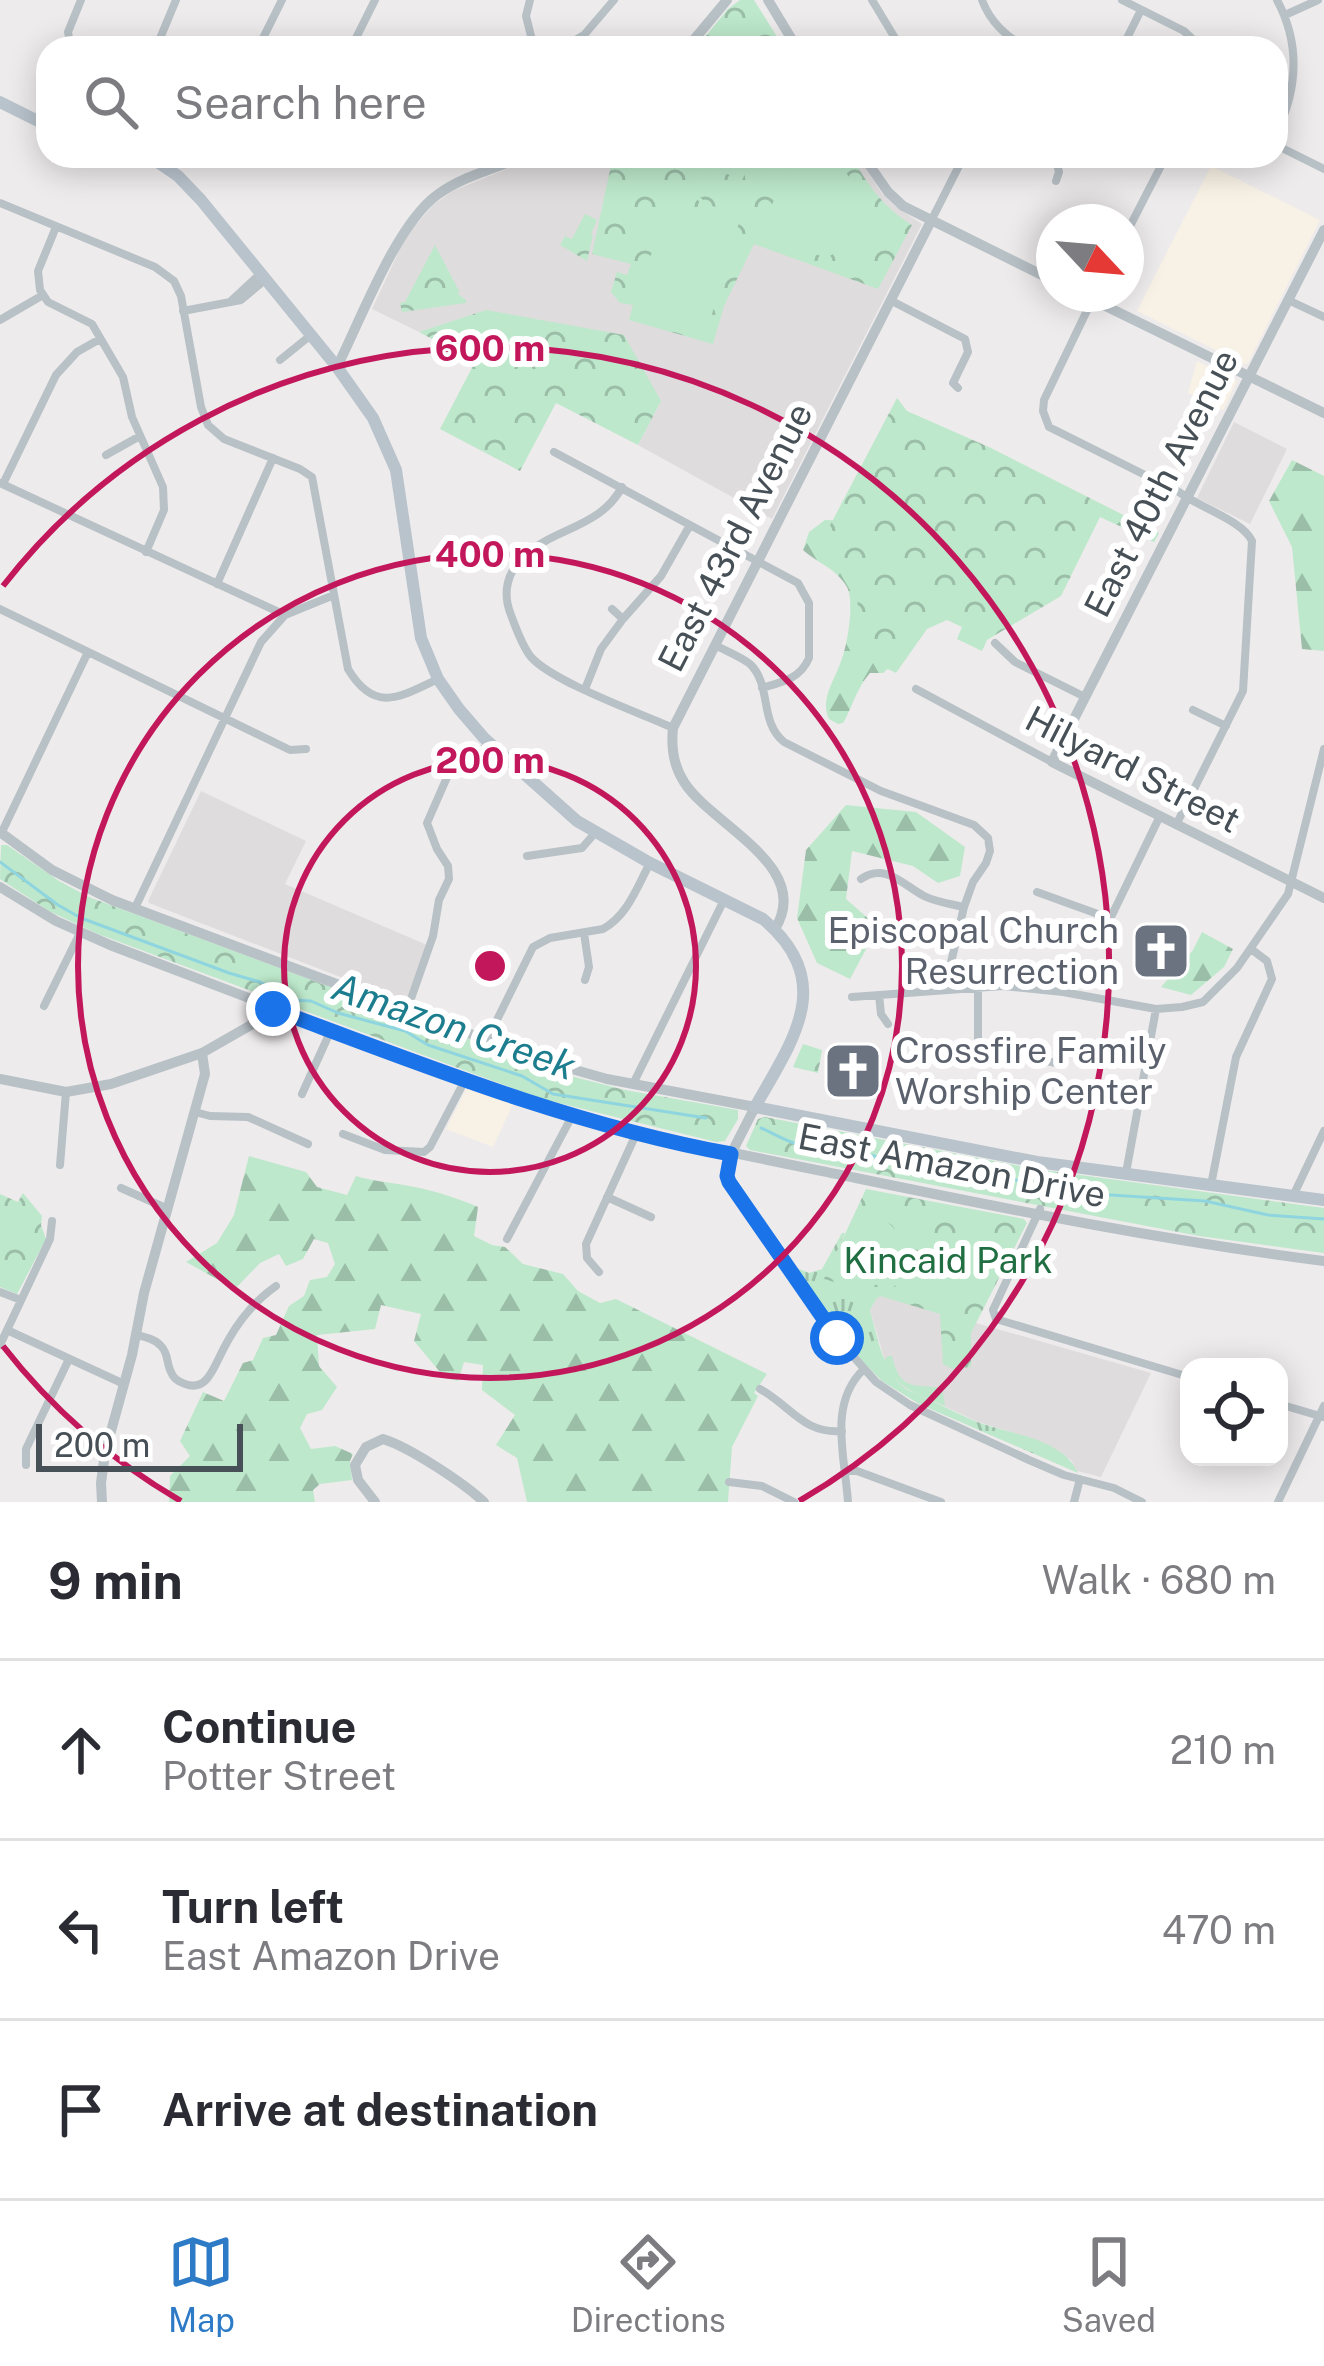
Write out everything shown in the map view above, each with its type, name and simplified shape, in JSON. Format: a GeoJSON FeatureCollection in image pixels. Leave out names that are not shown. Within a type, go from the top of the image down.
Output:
{"type":"FeatureCollection","features":[{"type":"Feature","properties":{"kind":"main road"},"geometry":{"type":"LineString","coordinates":[[0,102],[36,120]]}},
{"type":"Feature","properties":{"kind":"main road"},"geometry":{"type":"LineString","coordinates":[[164,168],[188,187],[337,367],[373,418],[396,470],[418,625],[438,679],[459,710],[550,800],[595,833],[763,919],[793,953],[809,999],[794,1038],[755,1107],[970,1150],[1324,1200]]}},
{"type":"Feature","properties":{"kind":"street"},"geometry":{"type":"LineString","coordinates":[[69,36],[81,0]]}},
{"type":"Feature","properties":{"kind":"street"},"geometry":{"type":"LineString","coordinates":[[161,36],[176,0]]}},
{"type":"Feature","properties":{"kind":"street"},"geometry":{"type":"LineString","coordinates":[[264,36],[282,0]]}},
{"type":"Feature","properties":{"kind":"street"},"geometry":{"type":"LineString","coordinates":[[358,36],[375,0]]}},
{"type":"Feature","properties":{"kind":"street"},"geometry":{"type":"LineString","coordinates":[[530,0],[526,16],[531,36]]}},
{"type":"Feature","properties":{"kind":"street"},"geometry":{"type":"LineString","coordinates":[[582,36],[614,0]]}},
{"type":"Feature","properties":{"kind":"street"},"geometry":{"type":"LineString","coordinates":[[697,36],[727,0]]}},
{"type":"Feature","properties":{"kind":"street"},"geometry":{"type":"LineString","coordinates":[[768,0],[790,36]]}},
{"type":"Feature","properties":{"kind":"street"},"geometry":{"type":"LineString","coordinates":[[872,0],[894,36]]}},
{"type":"Feature","properties":{"kind":"street"},"geometry":{"type":"LineString","coordinates":[[982,0],[1007,36]]}},
{"type":"Feature","properties":{"kind":"street"},"geometry":{"type":"LineString","coordinates":[[1122,0],[1189,36]]}},
{"type":"Feature","properties":{"kind":"street"},"geometry":{"type":"LineString","coordinates":[[1277,0],[1294,49],[1288,107]]}},
{"type":"Feature","properties":{"kind":"street"},"geometry":{"type":"LineString","coordinates":[[1285,15],[1318,0]]}},
{"type":"Feature","properties":{"kind":"street"},"geometry":{"type":"LineString","coordinates":[[1128,36],[1142,10]]}},
{"type":"Feature","properties":{"kind":"street"},"geometry":{"type":"LineString","coordinates":[[1288,151],[1324,169]]}},
{"type":"Feature","properties":{"kind":"street"},"geometry":{"type":"LineString","coordinates":[[337,367],[415,215],[452,185],[494,168]]}},
{"type":"Feature","properties":{"kind":"street"},"geometry":{"type":"LineString","coordinates":[[871,168],[903,206],[1036,272]]}},
{"type":"Feature","properties":{"kind":"street","name":"East 43rd Avenue"},"geometry":{"type":"LineString","coordinates":[[775,929],[783,897],[773,868],[686,786],[674,758],[673,728],[958,168]]}},
{"type":"Feature","properties":{"kind":"street"},"geometry":{"type":"LineString","coordinates":[[1056,181],[1058,168]]}},
{"type":"Feature","properties":{"kind":"street"},"geometry":{"type":"LineString","coordinates":[[1141,204],[1160,168]]}},
{"type":"Feature","properties":{"kind":"street"},"geometry":{"type":"LineString","coordinates":[[0,203],[163,272],[178,288],[205,419],[224,439],[306,472],[314,482],[348,669],[366,692],[392,699],[438,679]]}},
{"type":"Feature","properties":{"kind":"street"},"geometry":{"type":"LineString","coordinates":[[56,227],[38,271],[38,284],[48,302],[89,321],[123,377],[130,412],[165,500],[146,552]]}},
{"type":"Feature","properties":{"kind":"street","name":"East 40th Avenue"},"geometry":{"type":"LineString","coordinates":[[1052,762],[1324,230]]}},
{"type":"Feature","properties":{"kind":"street"},"geometry":{"type":"LineString","coordinates":[[184,311],[244,298],[263,278]]}},
{"type":"Feature","properties":{"kind":"street"},"geometry":{"type":"LineString","coordinates":[[0,320],[43,295]]}},
{"type":"Feature","properties":{"kind":"street"},"geometry":{"type":"LineString","coordinates":[[890,300],[965,339],[968,352],[953,383],[958,388]]}},
{"type":"Feature","properties":{"kind":"street"},"geometry":{"type":"LineString","coordinates":[[1288,300],[1324,317]]}},
{"type":"Feature","properties":{"kind":"street"},"geometry":{"type":"LineString","coordinates":[[1083,312],[1044,400],[1042,411],[1049,427],[1242,527],[1250,534],[1253,548],[1244,682],[1176,825]]}},
{"type":"Feature","properties":{"kind":"street"},"geometry":{"type":"LineString","coordinates":[[1122,312],[1324,413]]}},
{"type":"Feature","properties":{"kind":"street"},"geometry":{"type":"LineString","coordinates":[[280,360],[310,335]]}},
{"type":"Feature","properties":{"kind":"street"},"geometry":{"type":"LineString","coordinates":[[100,338],[77,352],[56,375],[2,484],[285,615]]}},
{"type":"Feature","properties":{"kind":"street"},"geometry":{"type":"LineString","coordinates":[[106,455],[140,436]]}},
{"type":"Feature","properties":{"kind":"street"},"geometry":{"type":"LineString","coordinates":[[554,452],[798,583],[809,610],[810,650],[805,666],[792,679],[762,688]]}},
{"type":"Feature","properties":{"kind":"street"},"geometry":{"type":"LineString","coordinates":[[218,584],[272,458]]}},
{"type":"Feature","properties":{"kind":"street"},"geometry":{"type":"LineString","coordinates":[[622,488],[604,513],[525,555],[506,588],[509,612],[531,656],[542,666],[673,728]]}},
{"type":"Feature","properties":{"kind":"street"},"geometry":{"type":"LineString","coordinates":[[585,689],[602,649],[661,576],[690,525]]}},
{"type":"Feature","properties":{"kind":"street"},"geometry":{"type":"LineString","coordinates":[[134,908],[261,642],[285,615],[334,595]]}},
{"type":"Feature","properties":{"kind":"street"},"geometry":{"type":"LineString","coordinates":[[0,609],[290,750],[306,749]]}},
{"type":"Feature","properties":{"kind":"street"},"geometry":{"type":"LineString","coordinates":[[612,609],[623,619]]}},
{"type":"Feature","properties":{"kind":"street"},"geometry":{"type":"LineString","coordinates":[[994,643],[1015,662],[1085,697]]}},
{"type":"Feature","properties":{"kind":"street"},"geometry":{"type":"LineString","coordinates":[[714,644],[749,663],[758,675],[770,724],[784,742],[881,791],[980,828],[990,844],[986,863],[964,907],[945,988]]}},
{"type":"Feature","properties":{"kind":"street"},"geometry":{"type":"LineString","coordinates":[[88,652],[0,834],[73,882],[134,908],[487,1040],[586,1075],[755,1107],[731,1154],[729,1182],[863,1370],[910,1405],[1046,1467],[1142,1502]]}},
{"type":"Feature","properties":{"kind":"street","name":"Hilyard Street"},"geometry":{"type":"LineString","coordinates":[[916,689],[1324,898]]}},
{"type":"Feature","properties":{"kind":"street"},"geometry":{"type":"LineString","coordinates":[[1193,710],[1226,726]]}},
{"type":"Feature","properties":{"kind":"street"},"geometry":{"type":"LineString","coordinates":[[407,1010],[449,874],[428,827],[429,814],[454,759],[491,745]]}},
{"type":"Feature","properties":{"kind":"street"},"geometry":{"type":"LineString","coordinates":[[853,997],[978,986],[1063,992],[1156,1009],[1203,1002],[1251,949],[1292,883],[1319,790],[1324,749]]}},
{"type":"Feature","properties":{"kind":"street"},"geometry":{"type":"LineString","coordinates":[[1037,892],[1106,917],[1114,914],[1160,818]]}},
{"type":"Feature","properties":{"kind":"street"},"geometry":{"type":"LineString","coordinates":[[527,856],[582,848],[595,833]]}},
{"type":"Feature","properties":{"kind":"street"},"geometry":{"type":"LineString","coordinates":[[487,1040],[533,947],[550,938],[603,929],[619,918],[650,863]]}},
{"type":"Feature","properties":{"kind":"street"},"geometry":{"type":"LineString","coordinates":[[861,879],[883,873],[927,898],[964,907]]}},
{"type":"Feature","properties":{"kind":"street","name":"East Amazon Drive"},"geometry":{"type":"LineString","coordinates":[[0,887],[80,933],[262,1005],[572,1116],[731,1154],[1324,1262]]}},
{"type":"Feature","properties":{"kind":"street"},"geometry":{"type":"LineString","coordinates":[[633,1084],[724,900]]}},
{"type":"Feature","properties":{"kind":"street"},"geometry":{"type":"LineString","coordinates":[[44,1006],[80,933]]}},
{"type":"Feature","properties":{"kind":"street"},"geometry":{"type":"LineString","coordinates":[[584,933],[589,967],[585,980]]}},
{"type":"Feature","properties":{"kind":"street"},"geometry":{"type":"LineString","coordinates":[[1211,1185],[1234,1064],[1272,979],[1267,961],[1251,949]]}},
{"type":"Feature","properties":{"kind":"street"},"geometry":{"type":"LineString","coordinates":[[978,986],[978,1040],[983,1048],[1056,1063]]}},
{"type":"Feature","properties":{"kind":"street"},"geometry":{"type":"LineString","coordinates":[[879,995],[881,1014],[888,1024]]}},
{"type":"Feature","properties":{"kind":"street"},"geometry":{"type":"LineString","coordinates":[[0,1079],[66,1092],[111,1084],[202,1053],[251,1025],[262,1005]]}},
{"type":"Feature","properties":{"kind":"street"},"geometry":{"type":"LineString","coordinates":[[1125,1174],[1156,1009]]}},
{"type":"Feature","properties":{"kind":"street"},"geometry":{"type":"LineString","coordinates":[[302,1094],[332,1028]]}},
{"type":"Feature","properties":{"kind":"street"},"geometry":{"type":"LineString","coordinates":[[102,1502],[105,1453],[206,1069],[202,1053]]}},
{"type":"Feature","properties":{"kind":"street"},"geometry":{"type":"LineString","coordinates":[[343,1134],[385,1150],[424,1152],[465,1080]]}},
{"type":"Feature","properties":{"kind":"street"},"geometry":{"type":"LineString","coordinates":[[60,1165],[66,1092]]}},
{"type":"Feature","properties":{"kind":"street"},"geometry":{"type":"LineString","coordinates":[[195,1112],[248,1117],[308,1144]]}},
{"type":"Feature","properties":{"kind":"street"},"geometry":{"type":"LineString","coordinates":[[507,1239],[572,1116]]}},
{"type":"Feature","properties":{"kind":"street"},"geometry":{"type":"LineString","coordinates":[[1293,1196],[1324,1131]]}},
{"type":"Feature","properties":{"kind":"street"},"geometry":{"type":"LineString","coordinates":[[599,1272],[581,1254],[637,1132]]}},
{"type":"Feature","properties":{"kind":"street"},"geometry":{"type":"LineString","coordinates":[[121,1187],[169,1209]]}},
{"type":"Feature","properties":{"kind":"street"},"geometry":{"type":"LineString","coordinates":[[607,1197],[651,1217]]}},
{"type":"Feature","properties":{"kind":"street"},"geometry":{"type":"LineString","coordinates":[[1040,1212],[994,1316],[1180,1374]]}},
{"type":"Feature","properties":{"kind":"street"},"geometry":{"type":"LineString","coordinates":[[0,1346],[50,1239],[52,1221]]}},
{"type":"Feature","properties":{"kind":"street"},"geometry":{"type":"LineString","coordinates":[[136,1335],[163,1347],[176,1379],[201,1385],[250,1299],[276,1286]]}},
{"type":"Feature","properties":{"kind":"street"},"geometry":{"type":"LineString","coordinates":[[0,1292],[21,1300]]}},
{"type":"Feature","properties":{"kind":"street"},"geometry":{"type":"LineString","coordinates":[[8,1330],[124,1384]]}},
{"type":"Feature","properties":{"kind":"street"},"geometry":{"type":"LineString","coordinates":[[26,1465],[26,1449],[69,1358]]}},
{"type":"Feature","properties":{"kind":"street"},"geometry":{"type":"LineString","coordinates":[[848,1502],[844,1396],[863,1370]]}},
{"type":"Feature","properties":{"kind":"street"},"geometry":{"type":"LineString","coordinates":[[760,1389],[811,1427],[842,1431]]}},
{"type":"Feature","properties":{"kind":"street"},"geometry":{"type":"LineString","coordinates":[[1278,1502],[1322,1413],[1288,1406]]}},
{"type":"Feature","properties":{"kind":"street"},"geometry":{"type":"LineString","coordinates":[[375,1502],[358,1480],[355,1465],[363,1449],[383,1439],[484,1502]]}},
{"type":"Feature","properties":{"kind":"street"},"geometry":{"type":"LineString","coordinates":[[846,1471],[940,1502]]}},
{"type":"Feature","properties":{"kind":"street"},"geometry":{"type":"LineString","coordinates":[[1074,1502],[1080,1479]]}},
{"type":"Feature","properties":{"kind":"street"},"geometry":{"type":"LineString","coordinates":[[729,1482],[762,1486],[794,1502]]}},
{"type":"Feature","properties":{"kind":"shaded area"},"geometry":{"type":"Polygon","coordinates":[[[510,168],[866,168],[882,194],[922,224],[772,519],[638,445],[661,401],[487,310],[419,332],[372,309],[406,236],[433,205],[453,191],[510,168]]]}},
{"type":"Feature","properties":{"kind":"shaded area"},"geometry":{"type":"Polygon","coordinates":[[[1210,168],[1320,220],[1244,364],[1139,312],[1144,312],[1144,297],[1210,168]]]}},
{"type":"Feature","properties":{"kind":"shaded area"},"geometry":{"type":"Polygon","coordinates":[[[1197,361],[1237,381],[1223,410],[1188,393],[1197,361]]]}},
{"type":"Feature","properties":{"kind":"shaded area"},"geometry":{"type":"Polygon","coordinates":[[[1234,422],[1287,449],[1250,524],[1197,498],[1234,422]]]}},
{"type":"Feature","properties":{"kind":"shaded area"},"geometry":{"type":"Polygon","coordinates":[[[201,791],[306,841],[285,884],[427,945],[405,1002],[149,903],[201,791]]]}},
{"type":"Feature","properties":{"kind":"shaded area"},"geometry":{"type":"Polygon","coordinates":[[[469,1089],[513,1104],[493,1147],[446,1129],[469,1089]]]}},
{"type":"Feature","properties":{"kind":"shaded area"},"geometry":{"type":"Polygon","coordinates":[[[882,1296],[1151,1373],[1101,1477],[1077,1471],[1071,1460],[1052,1448],[978,1422],[903,1387],[887,1368],[870,1310],[882,1296]]]}},
{"type":"Feature","properties":{"kind":"green space"},"geometry":{"type":"Polygon","coordinates":[[[740,0],[754,0],[776,36],[706,36],[740,0]]]}},
{"type":"Feature","properties":{"kind":"green space"},"geometry":{"type":"Polygon","coordinates":[[[610,168],[859,168],[877,195],[912,225],[878,289],[754,244],[724,306],[713,344],[629,320],[633,305],[620,303],[611,292],[617,272],[627,275],[631,264],[592,254],[610,168]]]}},
{"type":"Feature","properties":{"kind":"green space"},"geometry":{"type":"Polygon","coordinates":[[[692,168],[693,185],[707,204],[728,208],[748,194],[760,168],[745,202],[720,212],[701,203],[693,194],[687,169],[692,168]]]}},
{"type":"Feature","properties":{"kind":"green space"},"geometry":{"type":"Polygon","coordinates":[[[707,168],[746,168],[743,179],[707,168]]]}},
{"type":"Feature","properties":{"kind":"green space"},"geometry":{"type":"Polygon","coordinates":[[[789,168],[844,168],[878,229],[826,258],[759,233],[789,168]]]}},
{"type":"Feature","properties":{"kind":"green space"},"geometry":{"type":"Polygon","coordinates":[[[667,201],[739,223],[704,341],[632,319],[667,201]]]}},
{"type":"Feature","properties":{"kind":"green space"},"geometry":{"type":"Polygon","coordinates":[[[585,214],[597,220],[587,261],[560,245],[565,236],[572,239],[585,214]]]}},
{"type":"Feature","properties":{"kind":"green space"},"geometry":{"type":"Polygon","coordinates":[[[435,245],[466,303],[402,312],[400,303],[405,302],[435,245]]]}},
{"type":"Feature","properties":{"kind":"green space"},"geometry":{"type":"Polygon","coordinates":[[[486,310],[624,335],[661,401],[638,445],[556,403],[520,471],[440,429],[475,362],[419,332],[486,310]]]}},
{"type":"Feature","properties":{"kind":"green space"},"geometry":{"type":"Polygon","coordinates":[[[897,398],[907,411],[1159,533],[1154,542],[1100,517],[1061,596],[987,640],[982,651],[957,639],[962,627],[947,620],[927,629],[896,673],[857,654],[858,573],[816,552],[897,398]]]}},
{"type":"Feature","properties":{"kind":"green space"},"geometry":{"type":"Polygon","coordinates":[[[1292,460],[1324,476],[1324,651],[1302,649],[1292,547],[1269,501],[1292,460]]]}},
{"type":"Feature","properties":{"kind":"green space"},"geometry":{"type":"Polygon","coordinates":[[[825,520],[1008,526],[893,664],[883,673],[870,673],[843,723],[838,724],[829,719],[826,705],[845,647],[849,594],[837,575],[803,550],[809,532],[825,520]]]}},
{"type":"Feature","properties":{"kind":"green space"},"geometry":{"type":"Polygon","coordinates":[[[846,805],[916,812],[965,847],[960,876],[938,883],[913,866],[852,851],[846,899],[878,927],[850,979],[817,963],[797,918],[806,850],[846,805]]]}},
{"type":"Feature","properties":{"kind":"green space"},"geometry":{"type":"Polygon","coordinates":[[[1,845],[89,897],[563,1074],[738,1110],[738,1119],[725,1141],[716,1142],[539,1098],[98,934],[49,911],[0,879],[1,845]]]}},
{"type":"Feature","properties":{"kind":"green space"},"geometry":{"type":"Polygon","coordinates":[[[1202,932],[1233,949],[1224,967],[1191,995],[1161,987],[1193,950],[1202,932]]]}},
{"type":"Feature","properties":{"kind":"green space"},"geometry":{"type":"Polygon","coordinates":[[[803,1044],[822,1050],[818,1073],[793,1067],[803,1044]]]}},
{"type":"Feature","properties":{"kind":"green space"},"geometry":{"type":"Polygon","coordinates":[[[758,1119],[1036,1169],[1324,1208],[1324,1253],[1199,1236],[750,1150],[746,1146],[758,1119]]]}},
{"type":"Feature","properties":{"kind":"green space"},"geometry":{"type":"Polygon","coordinates":[[[249,1156],[306,1172],[317,1187],[347,1195],[356,1176],[432,1191],[478,1207],[474,1236],[505,1247],[523,1264],[563,1274],[578,1291],[600,1303],[616,1299],[767,1374],[732,1447],[728,1502],[527,1502],[517,1458],[496,1445],[515,1415],[482,1390],[483,1365],[464,1362],[458,1381],[445,1378],[414,1341],[421,1314],[381,1305],[375,1329],[317,1335],[319,1366],[337,1387],[322,1410],[307,1414],[300,1428],[311,1449],[335,1446],[353,1454],[352,1480],[320,1484],[313,1490],[315,1502],[169,1502],[170,1476],[190,1456],[180,1441],[203,1392],[224,1401],[243,1363],[253,1360],[263,1338],[276,1335],[289,1306],[304,1296],[310,1280],[327,1277],[335,1264],[328,1243],[314,1239],[303,1259],[286,1266],[279,1254],[260,1263],[235,1289],[186,1262],[217,1243],[234,1215],[249,1156]]]}},
{"type":"Feature","properties":{"kind":"green space","name":"Kincaid Park"},"geometry":{"type":"Polygon","coordinates":[[[866,1189],[1027,1223],[971,1333],[971,1367],[953,1369],[943,1364],[940,1314],[824,1279],[866,1189]]]}},
{"type":"Feature","properties":{"kind":"green space"},"geometry":{"type":"Polygon","coordinates":[[[23,1193],[42,1216],[46,1239],[17,1294],[0,1287],[0,1194],[18,1202],[23,1193]]]}},
{"type":"Feature","properties":{"kind":"green space"},"geometry":{"type":"Polygon","coordinates":[[[857,1214],[885,1220],[900,1238],[903,1264],[892,1290],[842,1274],[839,1267],[857,1214]]]}},
{"type":"Feature","properties":{"kind":"green space"},"geometry":{"type":"Polygon","coordinates":[[[964,1231],[985,1232],[1001,1243],[972,1304],[917,1286],[930,1250],[964,1231]]]}},
{"type":"Feature","properties":{"kind":"green space"},"geometry":{"type":"Polygon","coordinates":[[[842,1233],[825,1279],[882,1296],[870,1310],[882,1353],[898,1381],[977,1422],[1048,1445],[1071,1461],[1078,1473],[919,1404],[882,1381],[862,1361],[794,1267],[809,1273],[822,1269],[842,1233]]]}},
{"type":"Feature","properties":{"kind":"green space"},"geometry":{"type":"Polygon","coordinates":[[[888,1356],[904,1380],[942,1388],[945,1406],[901,1384],[884,1360],[888,1356]]]}},
{"type":"Feature","properties":{"kind":"waterway","name":"Amazon Creek"},"geometry":{"type":"LineString","coordinates":[[0,862],[81,918],[260,982],[292,1000],[311,1001],[405,1031],[428,1045],[522,1076],[553,1094],[706,1118]]}},
{"type":"Feature","properties":{"kind":"waterway","name":"Amazon Creek"},"geometry":{"type":"LineString","coordinates":[[761,1128],[796,1144],[819,1142],[901,1163],[1001,1175],[1048,1191],[1205,1201],[1268,1215],[1324,1219]]}},
{"type":"Feature","properties":{"kind":"place","name":"Episcopal Church Resurrection"},"geometry":{"type":"Point","coordinates":[1161,951]}},
{"type":"Feature","properties":{"kind":"place","name":"Crossfire Family Worship Center"},"geometry":{"type":"Point","coordinates":[853,1071]}},
{"type":"Feature","properties":{"kind":"route"},"geometry":{"type":"LineString","coordinates":[[273,1009],[508,1096],[731,1154],[729,1182],[837,1338]]}}]}
